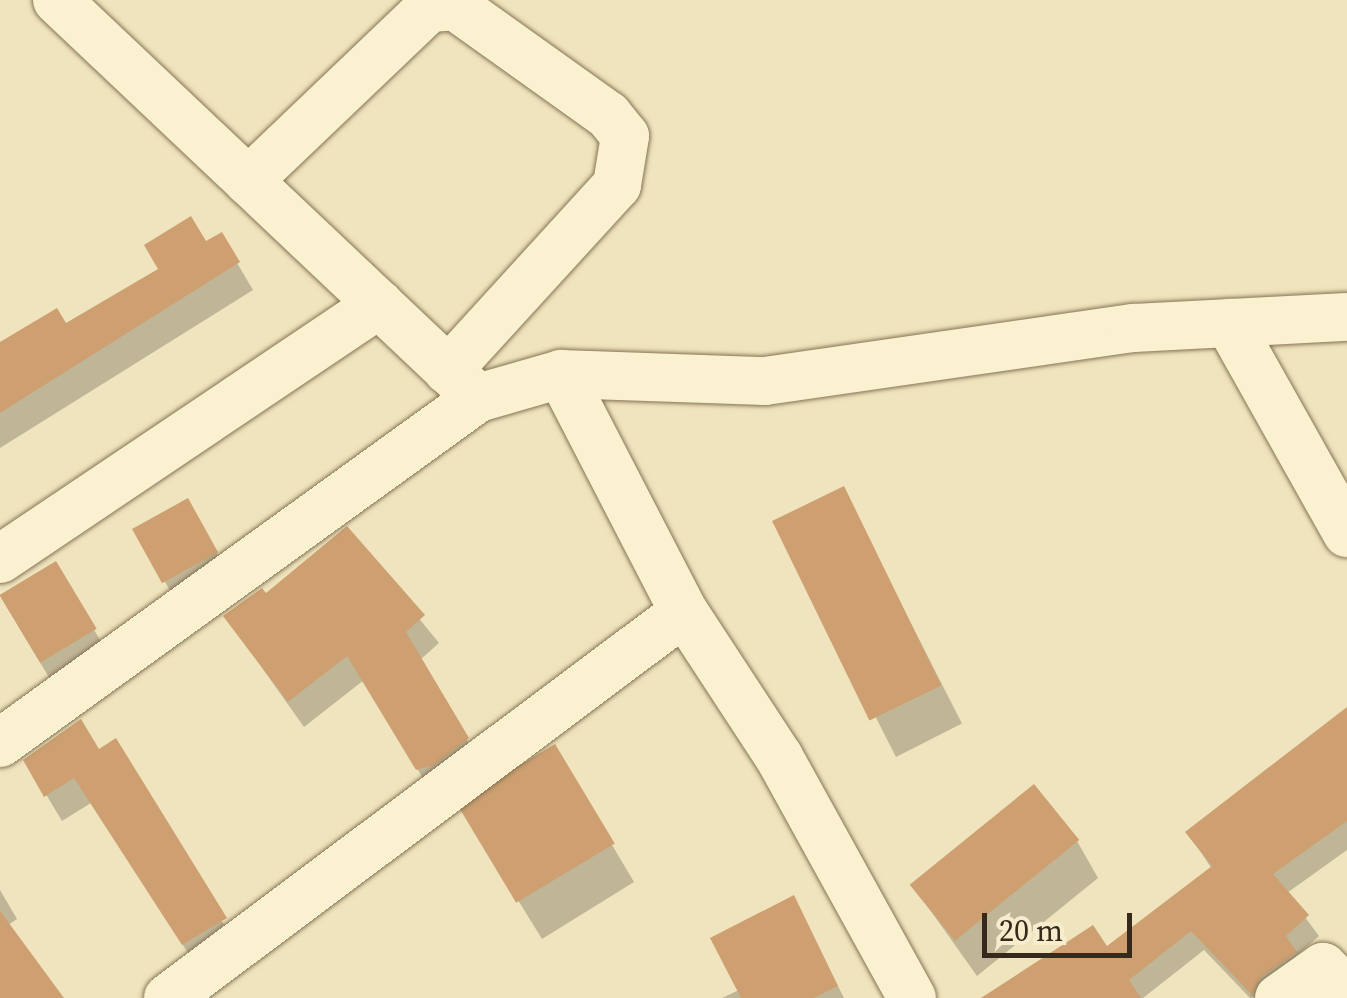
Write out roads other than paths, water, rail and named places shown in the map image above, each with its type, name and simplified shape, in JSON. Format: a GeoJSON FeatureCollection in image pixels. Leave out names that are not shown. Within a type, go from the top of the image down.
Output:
{"type":"FeatureCollection","features":[{"type":"Feature","properties":{"kind":"street"},"geometry":{"type":"LineString","coordinates":[[57,0],[463,384],[561,374],[765,381],[1134,328],[1347,317]]}},
{"type":"Feature","properties":{"kind":"street"},"geometry":{"type":"LineString","coordinates":[[0,743],[463,384],[617,185],[625,136],[608,115],[455,6],[429,8],[248,181]]}},
{"type":"Feature","properties":{"kind":"street"},"geometry":{"type":"LineString","coordinates":[[0,559],[378,304]]}},
{"type":"Feature","properties":{"kind":"street"},"geometry":{"type":"LineString","coordinates":[[1229,323],[1347,533]]}},
{"type":"Feature","properties":{"kind":"street"},"geometry":{"type":"LineString","coordinates":[[561,374],[684,612],[778,757],[912,998]]}},
{"type":"Feature","properties":{"kind":"street"},"geometry":{"type":"LineString","coordinates":[[168,998],[684,612]]}},
{"type":"Feature","properties":{"kind":"street"},"geometry":{"type":"LineString","coordinates":[[1279,998],[1323,966],[1347,990]]}}]}
